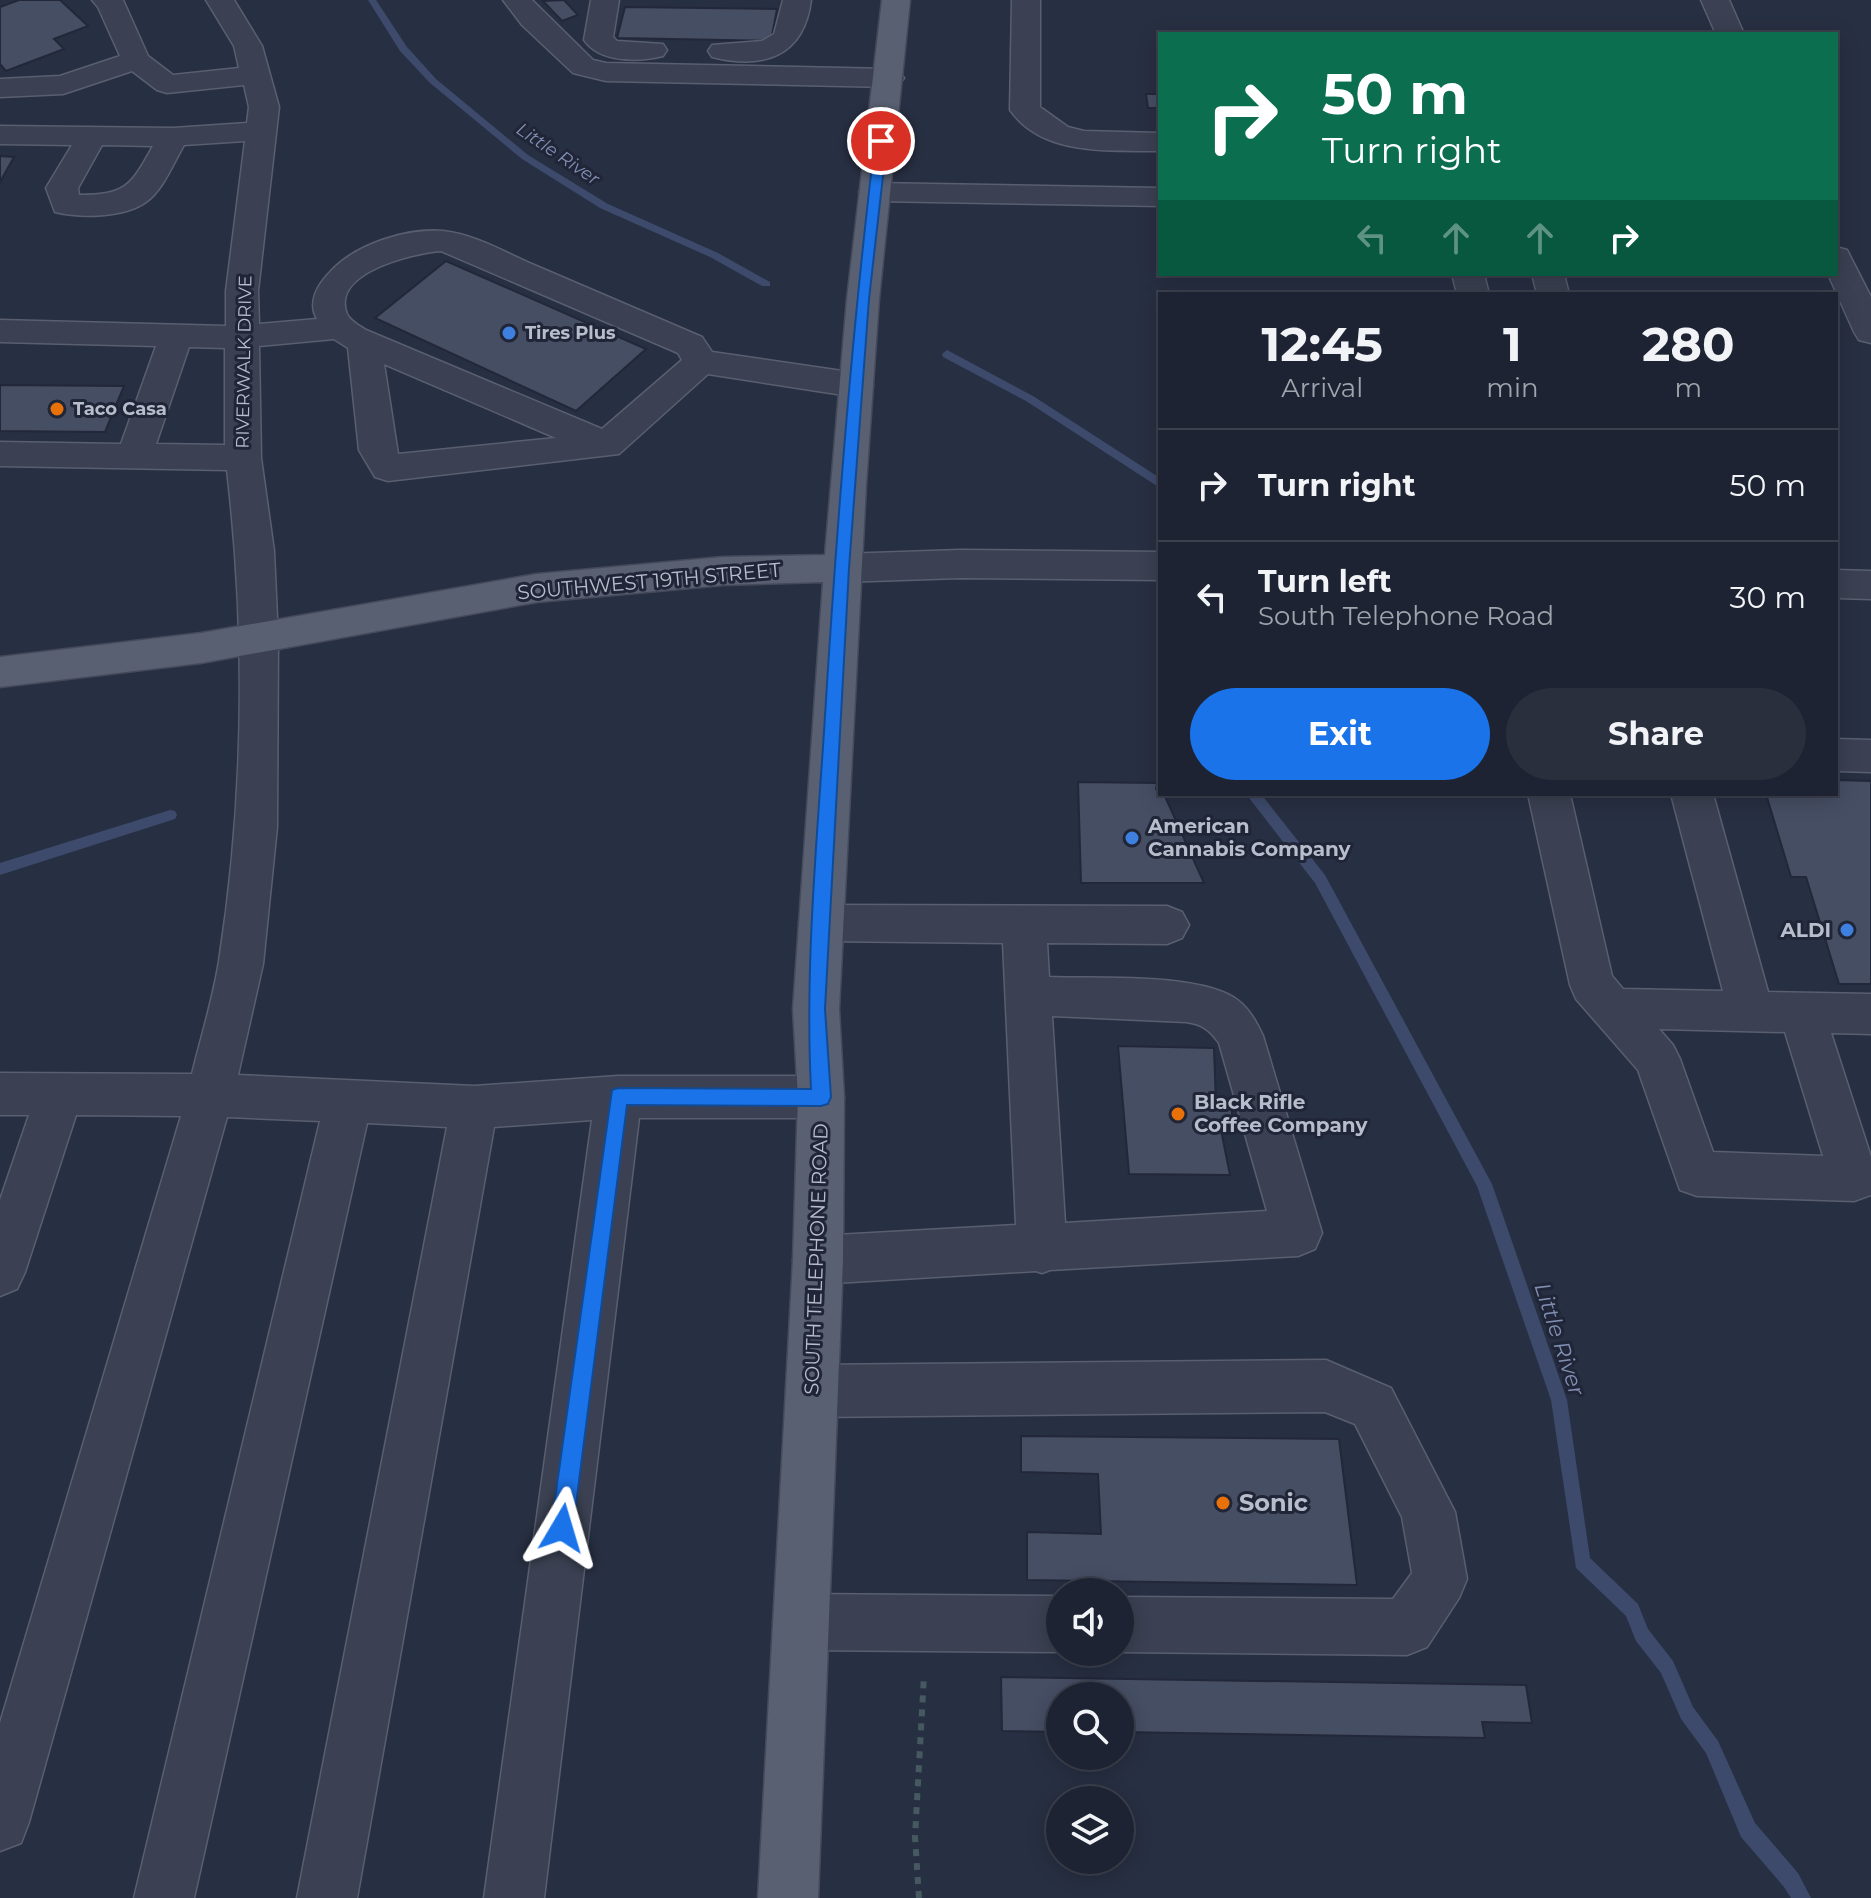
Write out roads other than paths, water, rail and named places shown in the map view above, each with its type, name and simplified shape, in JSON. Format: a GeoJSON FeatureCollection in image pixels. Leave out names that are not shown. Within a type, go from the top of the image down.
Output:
{"type":"FeatureCollection","features":[{"type":"Feature","properties":{"kind":"main road","name":"SOUTH TELEPHONE ROAD"},"geometry":{"type":"LineString","coordinates":[[788,1898],[818,1260],[821,1097],[816,1009],[856,385],[896,0]]}},
{"type":"Feature","properties":{"kind":"main road","name":"SOUTHWEST 19TH STREET"},"geometry":{"type":"LineString","coordinates":[[0,672],[178,652],[537,588],[723,571],[842,568]]}},
{"type":"Feature","properties":{"kind":"street"},"geometry":{"type":"LineString","coordinates":[[106,0],[110,2],[136,60],[167,84],[258,75]]}},
{"type":"Feature","properties":{"kind":"street","name":"RIVERWALK DRIVE"},"geometry":{"type":"LineString","coordinates":[[0,1822],[210,1095],[241,964],[256,827],[259,639],[255,551],[243,458],[242,291],[264,107],[248,46],[220,0]]}},
{"type":"Feature","properties":{"kind":"street"},"geometry":{"type":"LineString","coordinates":[[491,0],[526,37],[583,79],[669,85],[781,71]]}},
{"type":"Feature","properties":{"kind":"street"},"geometry":{"type":"LineString","coordinates":[[517,0],[532,19],[583,67],[606,72],[781,71]]}},
{"type":"Feature","properties":{"kind":"street"},"geometry":{"type":"LineString","coordinates":[[781,71],[784,42],[796,20],[797,0]]}},
{"type":"Feature","properties":{"kind":"street"},"geometry":{"type":"LineString","coordinates":[[1026,0],[1025,110],[1057,133],[1083,140],[1158,142]]}},
{"type":"Feature","properties":{"kind":"street"},"geometry":{"type":"LineString","coordinates":[[1045,0],[1049,103],[1069,123],[1158,126]]}},
{"type":"Feature","properties":{"kind":"street"},"geometry":{"type":"LineString","coordinates":[[1715,0],[1729,32]]}},
{"type":"Feature","properties":{"kind":"street"},"geometry":{"type":"LineString","coordinates":[[600,2],[598,40],[610,49],[781,71],[795,86],[888,83]]}},
{"type":"Feature","properties":{"kind":"street"},"geometry":{"type":"LineString","coordinates":[[0,88],[63,85],[136,60]]}},
{"type":"Feature","properties":{"kind":"street"},"geometry":{"type":"LineString","coordinates":[[732,101],[781,71]]}},
{"type":"Feature","properties":{"kind":"street"},"geometry":{"type":"LineString","coordinates":[[1043,123],[1064,145],[1099,153],[1158,154]]}},
{"type":"Feature","properties":{"kind":"street"},"geometry":{"type":"LineString","coordinates":[[0,135],[173,137],[263,131]]}},
{"type":"Feature","properties":{"kind":"street"},"geometry":{"type":"LineString","coordinates":[[93,135],[62,188],[66,205],[115,206],[140,195],[173,137]]}},
{"type":"Feature","properties":{"kind":"street"},"geometry":{"type":"LineString","coordinates":[[875,192],[1158,197]]}},
{"type":"Feature","properties":{"kind":"street"},"geometry":{"type":"LineString","coordinates":[[606,445],[350,335],[326,310],[327,299],[337,283],[359,265],[387,250],[443,241],[474,251],[695,354],[856,385]]}},
{"type":"Feature","properties":{"kind":"street"},"geometry":{"type":"LineString","coordinates":[[1838,263],[1856,316]]}},
{"type":"Feature","properties":{"kind":"street"},"geometry":{"type":"LineString","coordinates":[[0,331],[242,337],[350,335]]}},
{"type":"Feature","properties":{"kind":"street"},"geometry":{"type":"LineString","coordinates":[[134,456],[177,334]]}},
{"type":"Feature","properties":{"kind":"street"},"geometry":{"type":"LineString","coordinates":[[350,335],[377,450],[388,468],[606,445],[695,354]]}},
{"type":"Feature","properties":{"kind":"street"},"geometry":{"type":"LineString","coordinates":[[0,454],[243,458]]}},
{"type":"Feature","properties":{"kind":"street","name":"SOUTHWEST 19TH STREET"},"geometry":{"type":"LineString","coordinates":[[842,568],[960,564],[1158,566]]}},
{"type":"Feature","properties":{"kind":"street"},"geometry":{"type":"LineString","coordinates":[[1838,584],[1871,585]]}},
{"type":"Feature","properties":{"kind":"street"},"geometry":{"type":"LineString","coordinates":[[1838,755],[1871,756]]}},
{"type":"Feature","properties":{"kind":"street"},"geometry":{"type":"LineString","coordinates":[[1549,796],[1592,985],[1657,1059],[1697,1174],[1854,1179],[1802,1012]]}},
{"type":"Feature","properties":{"kind":"street"},"geometry":{"type":"LineString","coordinates":[[1693,796],[1751,1011]]}},
{"type":"Feature","properties":{"kind":"street"},"geometry":{"type":"LineString","coordinates":[[821,923],[1167,925]]}},
{"type":"Feature","properties":{"kind":"street"},"geometry":{"type":"LineString","coordinates":[[1024,924],[1042,1250]]}},
{"type":"Feature","properties":{"kind":"street"},"geometry":{"type":"LineString","coordinates":[[818,1260],[1042,1250],[1298,1233],[1240,1036],[1229,1017],[1210,1005],[1186,1002],[1028,996]]}},
{"type":"Feature","properties":{"kind":"street"},"geometry":{"type":"LineString","coordinates":[[1612,1008],[1871,1014]]}},
{"type":"Feature","properties":{"kind":"street"},"geometry":{"type":"LineString","coordinates":[[0,1094],[210,1095],[474,1107],[618,1097],[821,1097]]}},
{"type":"Feature","properties":{"kind":"street"},"geometry":{"type":"LineString","coordinates":[[0,1272],[60,1094]]}},
{"type":"Feature","properties":{"kind":"street"},"geometry":{"type":"LineString","coordinates":[[514,1898],[618,1097]]}},
{"type":"Feature","properties":{"kind":"street"},"geometry":{"type":"LineString","coordinates":[[164,1898],[348,1102]]}},
{"type":"Feature","properties":{"kind":"street"},"geometry":{"type":"LineString","coordinates":[[327,1898],[474,1107]]}},
{"type":"Feature","properties":{"kind":"street"},"geometry":{"type":"LineString","coordinates":[[812,1391],[1326,1386],[1373,1406],[1428,1512],[1440,1579],[1407,1627],[1134,1625]]}},
{"type":"Feature","properties":{"kind":"street"},"geometry":{"type":"LineString","coordinates":[[801,1622],[1046,1624]]}},
{"type":"Feature","properties":{"kind":"waterway","name":"Little River"},"geometry":{"type":"LineString","coordinates":[[372,0],[403,49],[433,81],[525,157],[604,206],[714,255],[766,284]]}},
{"type":"Feature","properties":{"kind":"waterway","name":"Little River"},"geometry":{"type":"LineString","coordinates":[[947,354],[1030,399],[1158,483]]}},
{"type":"Feature","properties":{"kind":"waterway","name":"Little River"},"geometry":{"type":"LineString","coordinates":[[1255,796],[1320,879],[1484,1184],[1559,1400],[1582,1562],[1632,1610],[1642,1635],[1667,1667],[1687,1713],[1712,1747],[1748,1830],[1791,1880],[1801,1898]]}},
{"type":"Feature","properties":{"kind":"waterway"},"geometry":{"type":"LineString","coordinates":[[0,869],[170,815]]}},
{"type":"Feature","properties":{"kind":"place","name":"Tires Plus"},"geometry":{"type":"Point","coordinates":[509,333]}},
{"type":"Feature","properties":{"kind":"place","name":"Taco Casa"},"geometry":{"type":"Point","coordinates":[57,409]}},
{"type":"Feature","properties":{"kind":"place","name":"American Cannabis Company"},"geometry":{"type":"Point","coordinates":[1132,838]}},
{"type":"Feature","properties":{"kind":"place","name":"ALDI"},"geometry":{"type":"Point","coordinates":[1847,930]}},
{"type":"Feature","properties":{"kind":"place","name":"Black Rifle Coffee Company"},"geometry":{"type":"Point","coordinates":[1178,1114]}},
{"type":"Feature","properties":{"kind":"place","name":"Sonic"},"geometry":{"type":"Point","coordinates":[1223,1503]}}]}
